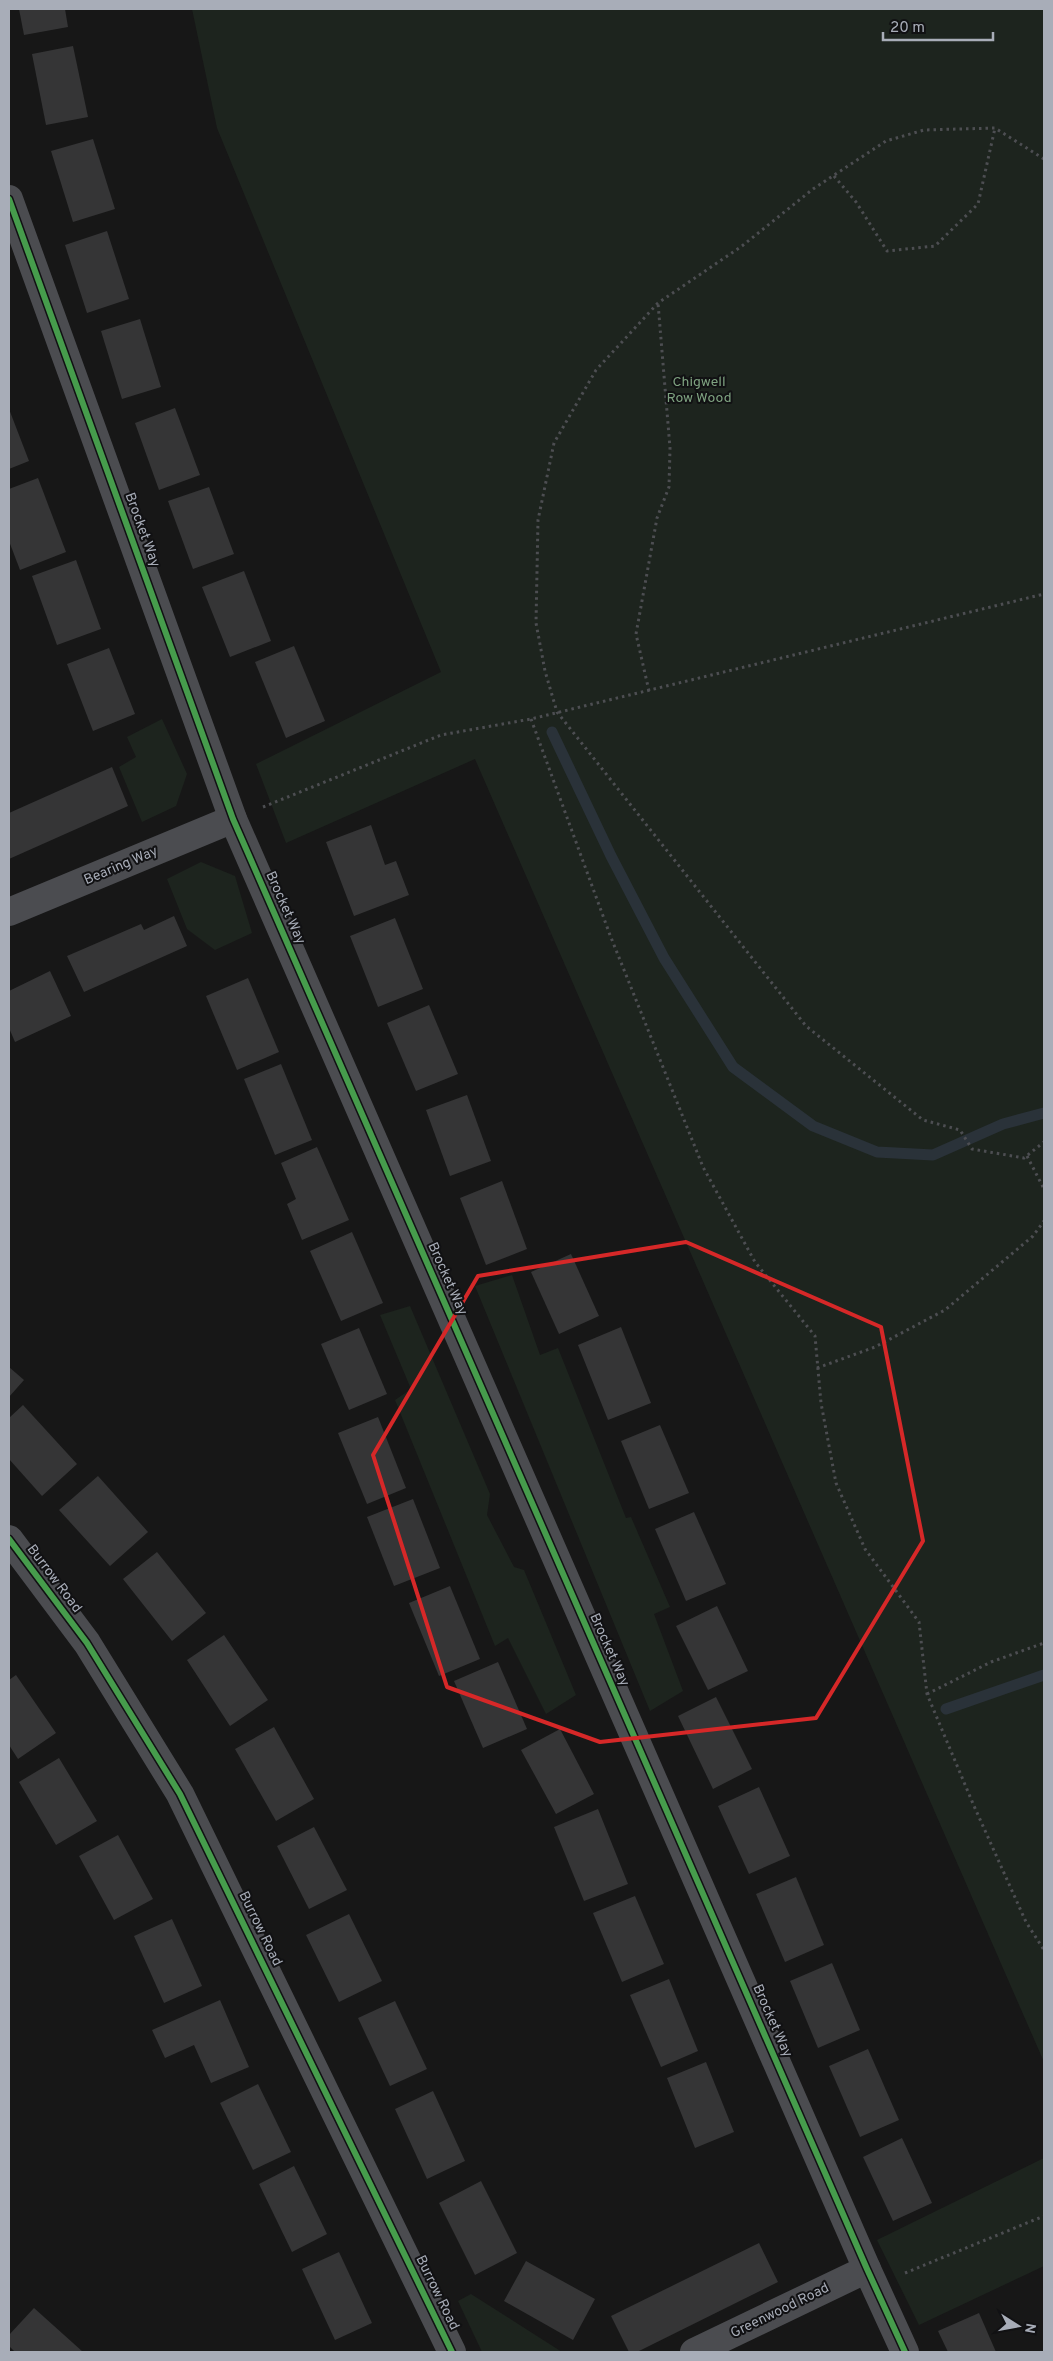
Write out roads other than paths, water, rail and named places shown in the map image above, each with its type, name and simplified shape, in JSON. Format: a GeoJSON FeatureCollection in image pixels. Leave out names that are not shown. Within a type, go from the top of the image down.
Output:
{"type":"FeatureCollection","features":[{"type":"Feature","properties":{"kind":"street","name":"Brocket Way"},"geometry":{"type":"LineString","coordinates":[[9,199],[233,819],[870,2277],[905,2352]]}},
{"type":"Feature","properties":{"kind":"street","name":"Bearing Way"},"geometry":{"type":"LineString","coordinates":[[9,912],[233,819]]}},
{"type":"Feature","properties":{"kind":"street","name":"Burrow Road"},"geometry":{"type":"LineString","coordinates":[[9,1539],[87,1643],[180,1794],[452,2352]]}},
{"type":"Feature","properties":{"kind":"street","name":"Greenwood Road"},"geometry":{"type":"LineString","coordinates":[[694,2352],[870,2277]]}},
{"type":"Feature","properties":{"kind":"waterway"},"geometry":{"type":"LineString","coordinates":[[552,732],[611,856],[664,958],[733,1067],[813,1126],[877,1152],[933,1155],[1003,1124],[1044,1113]]}},
{"type":"Feature","properties":{"kind":"waterway"},"geometry":{"type":"LineString","coordinates":[[946,1709],[1044,1675]]}},
{"type":"Feature","properties":{"kind":"park label","name":"Chigwell Row Wood"},"geometry":{"type":"Point","coordinates":[699,390]}}]}
